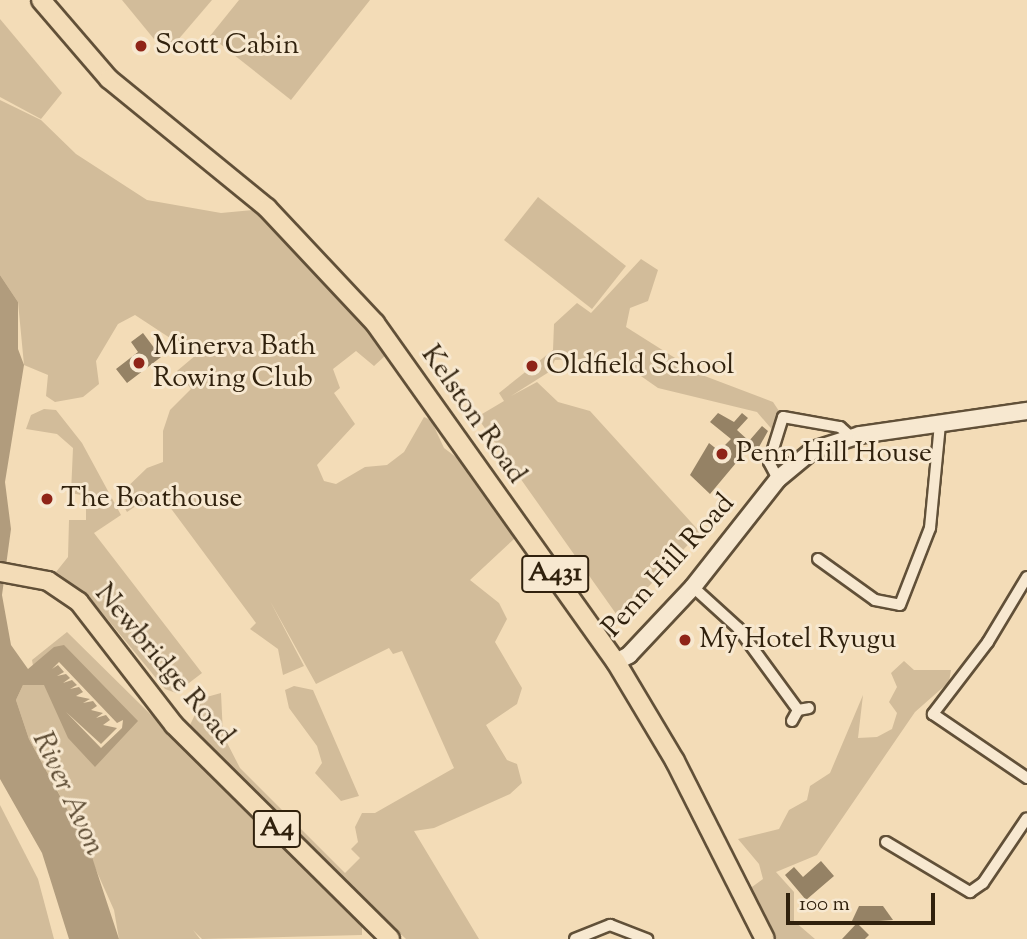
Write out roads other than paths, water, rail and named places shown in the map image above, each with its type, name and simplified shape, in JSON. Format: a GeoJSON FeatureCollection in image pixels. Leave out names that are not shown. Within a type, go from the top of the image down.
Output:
{"type":"FeatureCollection","features":[{"type":"Feature","properties":{"kind":"main road","name":"Kelston Road"},"geometry":{"type":"LineString","coordinates":[[41,0],[109,79],[267,208],[350,294],[616,662],[681,771],[765,939]]}},
{"type":"Feature","properties":{"kind":"main road","name":"Newbridge Road"},"geometry":{"type":"LineString","coordinates":[[0,572],[38,578],[79,602],[174,725],[390,939]]}},
{"type":"Feature","properties":{"kind":"street","name":"Penn Hill Road"},"geometry":{"type":"LineString","coordinates":[[616,662],[629,655],[693,587],[778,479],[813,450],[850,436],[1027,411]]}},
{"type":"Feature","properties":{"kind":"street"},"geometry":{"type":"LineString","coordinates":[[778,479],[769,462],[783,416],[840,427],[850,436]]}},
{"type":"Feature","properties":{"kind":"street"},"geometry":{"type":"LineString","coordinates":[[818,559],[875,600],[900,605],[930,528],[940,425]]}},
{"type":"Feature","properties":{"kind":"street"},"geometry":{"type":"LineString","coordinates":[[1027,577],[988,642],[935,707],[935,718],[1027,778]]}},
{"type":"Feature","properties":{"kind":"street"},"geometry":{"type":"LineString","coordinates":[[693,587],[738,628],[800,713]]}},
{"type":"Feature","properties":{"kind":"street"},"geometry":{"type":"LineString","coordinates":[[900,836],[889,844],[970,891],[983,883],[1027,818]]}},
{"type":"Feature","properties":{"kind":"street"},"geometry":{"type":"LineString","coordinates":[[575,939],[610,925],[647,939]]}},
{"type":"Feature","properties":{"kind":"place","name":"Scott Cabin"},"geometry":{"type":"Point","coordinates":[141,46]}},
{"type":"Feature","properties":{"kind":"place","name":"Minerva Bath Rowing Club"},"geometry":{"type":"Point","coordinates":[139,363]}},
{"type":"Feature","properties":{"kind":"place","name":"Oldfield School"},"geometry":{"type":"Point","coordinates":[532,366]}},
{"type":"Feature","properties":{"kind":"place","name":"Penn Hill House"},"geometry":{"type":"Point","coordinates":[722,454]}},
{"type":"Feature","properties":{"kind":"place","name":"The Boathouse"},"geometry":{"type":"Point","coordinates":[47,499]}},
{"type":"Feature","properties":{"kind":"place","name":"My Hotel Ryugu"},"geometry":{"type":"Point","coordinates":[685,640]}},
{"type":"Feature","properties":{"kind":"water label","name":"River Avon"},"geometry":{"type":"Point","coordinates":[67,794]}}]}
